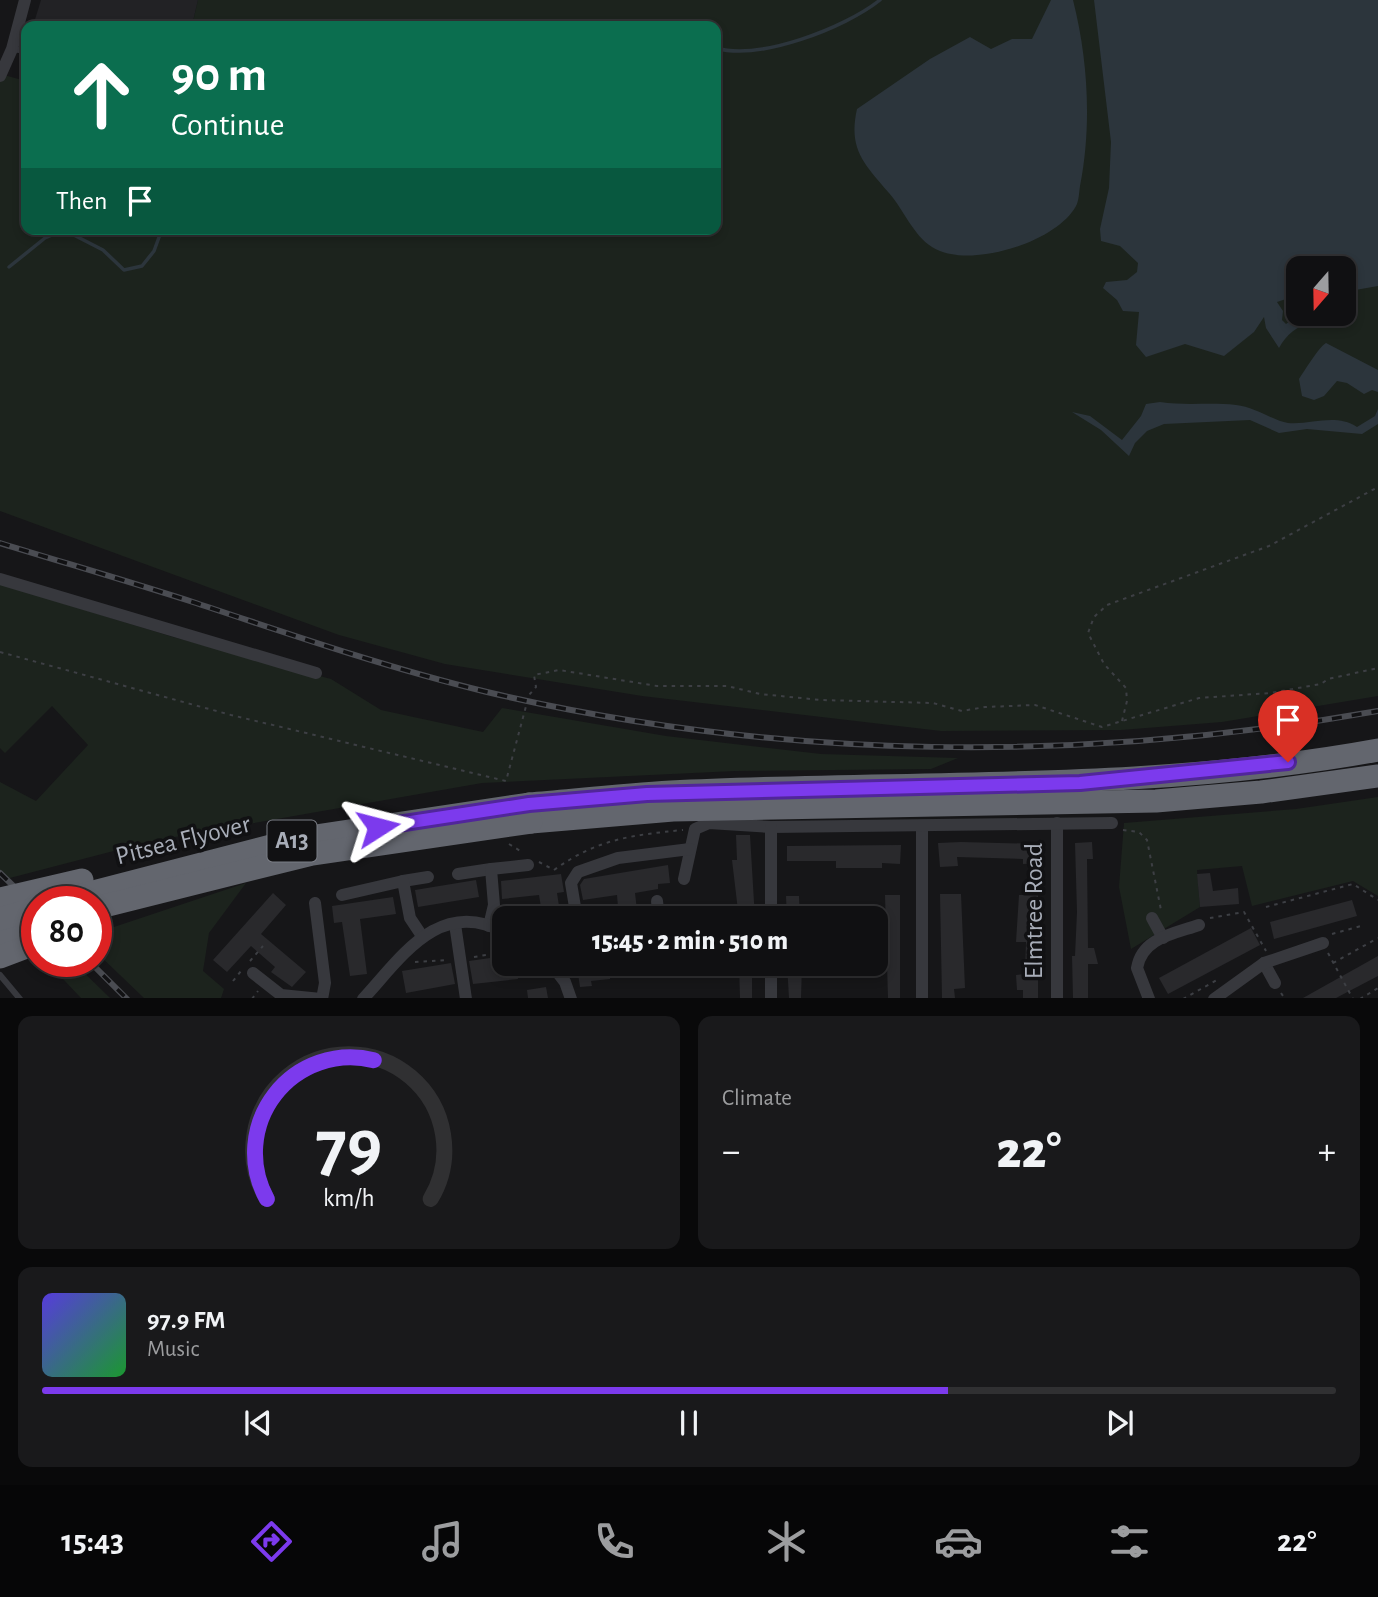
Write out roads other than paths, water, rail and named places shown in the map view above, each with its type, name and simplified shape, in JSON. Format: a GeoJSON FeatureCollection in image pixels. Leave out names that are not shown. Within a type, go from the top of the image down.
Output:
{"type":"FeatureCollection","features":[{"type":"Feature","properties":{"kind":"highway","name":"A13"},"geometry":{"type":"LineString","coordinates":[[530,813],[672,792],[1080,783],[1264,766],[1378,750]]}},
{"type":"Feature","properties":{"kind":"highway","name":"A13"},"geometry":{"type":"LineString","coordinates":[[530,813],[1156,801],[1261,792],[1378,776]]}},
{"type":"Feature","properties":{"kind":"highway","name":"Pitsea Flyover"},"geometry":{"type":"LineString","coordinates":[[112,887],[302,838],[530,813]]}},
{"type":"Feature","properties":{"kind":"highway","name":"Pitsea Flyover"},"geometry":{"type":"LineString","coordinates":[[112,904],[312,854],[530,813]]}},
{"type":"Feature","properties":{"kind":"highway","name":"A13"},"geometry":{"type":"LineString","coordinates":[[0,899],[302,838]]}},
{"type":"Feature","properties":{"kind":"highway","name":"A13"},"geometry":{"type":"LineString","coordinates":[[112,913],[171,889]]}},
{"type":"Feature","properties":{"kind":"highway"},"geometry":{"type":"LineString","coordinates":[[0,919],[21,913]]}},
{"type":"Feature","properties":{"kind":"highway"},"geometry":{"type":"LineString","coordinates":[[0,938],[21,931]]}},
{"type":"Feature","properties":{"kind":"highway"},"geometry":{"type":"LineString","coordinates":[[0,957],[21,949]]}},
{"type":"Feature","properties":{"kind":"street"},"geometry":{"type":"LineString","coordinates":[[0,76],[12,49],[25,0]]}},
{"type":"Feature","properties":{"kind":"street"},"geometry":{"type":"LineString","coordinates":[[0,579],[316,673]]}},
{"type":"Feature","properties":{"kind":"street"},"geometry":{"type":"LineString","coordinates":[[684,878],[695,829],[709,824],[771,827],[922,827],[1056,822],[1112,823]]}},
{"type":"Feature","properties":{"kind":"street","name":"Elmtree Road"},"geometry":{"type":"LineString","coordinates":[[1056,822],[1057,998]]}},
{"type":"Feature","properties":{"kind":"street"},"geometry":{"type":"LineString","coordinates":[[771,827],[771,906]]}},
{"type":"Feature","properties":{"kind":"street"},"geometry":{"type":"LineString","coordinates":[[922,827],[922,998]]}},
{"type":"Feature","properties":{"kind":"street"},"geometry":{"type":"LineString","coordinates":[[575,906],[571,883],[578,872],[618,858],[690,849]]}},
{"type":"Feature","properties":{"kind":"street"},"geometry":{"type":"LineString","coordinates":[[458,874],[529,859]]}},
{"type":"Feature","properties":{"kind":"street"},"geometry":{"type":"LineString","coordinates":[[489,926],[494,905],[491,869]]}},
{"type":"Feature","properties":{"kind":"street"},"geometry":{"type":"LineString","coordinates":[[342,895],[428,877]]}},
{"type":"Feature","properties":{"kind":"street"},"geometry":{"type":"LineString","coordinates":[[403,881],[410,918],[422,936]]}},
{"type":"Feature","properties":{"kind":"street"},"geometry":{"type":"LineString","coordinates":[[657,901],[658,906]]}},
{"type":"Feature","properties":{"kind":"street"},"geometry":{"type":"LineString","coordinates":[[315,903],[325,983],[322,998]]}},
{"type":"Feature","properties":{"kind":"street"},"geometry":{"type":"LineString","coordinates":[[1153,918],[1163,937]]}},
{"type":"Feature","properties":{"kind":"street"},"geometry":{"type":"LineString","coordinates":[[455,924],[466,998]]}},
{"type":"Feature","properties":{"kind":"street"},"geometry":{"type":"LineString","coordinates":[[364,998],[422,936],[455,924],[492,927]]}},
{"type":"Feature","properties":{"kind":"street"},"geometry":{"type":"LineString","coordinates":[[1149,998],[1137,968],[1139,957],[1148,944],[1199,925]]}},
{"type":"Feature","properties":{"kind":"street"},"geometry":{"type":"LineString","coordinates":[[1215,998],[1265,957],[1323,943]]}},
{"type":"Feature","properties":{"kind":"street"},"geometry":{"type":"LineString","coordinates":[[1265,957],[1275,983]]}},
{"type":"Feature","properties":{"kind":"street"},"geometry":{"type":"LineString","coordinates":[[248,969],[270,988],[287,997],[304,998]]}},
{"type":"Feature","properties":{"kind":"street"},"geometry":{"type":"LineString","coordinates":[[561,976],[571,998]]}},
{"type":"Feature","properties":{"kind":"street"},"geometry":{"type":"LineString","coordinates":[[771,976],[771,998]]}},
{"type":"Feature","properties":{"kind":"street"},"geometry":{"type":"LineString","coordinates":[[261,998],[270,988]]}},
{"type":"Feature","properties":{"kind":"lane"},"geometry":{"type":"LineString","coordinates":[[12,49],[21,50]]}},
{"type":"Feature","properties":{"kind":"lane"},"geometry":{"type":"LineString","coordinates":[[1,979],[19,998]]}},
{"type":"Feature","properties":{"kind":"waterway"},"geometry":{"type":"LineString","coordinates":[[721,49],[755,50],[801,39],[846,21],[880,0]]}},
{"type":"Feature","properties":{"kind":"waterway"},"geometry":{"type":"LineString","coordinates":[[9,267],[52,235]]}},
{"type":"Feature","properties":{"kind":"waterway"},"geometry":{"type":"LineString","coordinates":[[74,235],[103,250],[124,270],[142,266],[154,251],[160,235]]}},
{"type":"Feature","properties":{"kind":"railway"},"geometry":{"type":"LineString","coordinates":[[0,543],[450,683],[597,715],[708,731],[820,742],[932,747],[1044,746],[1156,740],[1267,728],[1378,711]]}},
{"type":"Feature","properties":{"kind":"railway"},"geometry":{"type":"LineString","coordinates":[[0,873],[21,893]]}},
{"type":"Feature","properties":{"kind":"railway"},"geometry":{"type":"LineString","coordinates":[[105,977],[126,998]]}}]}
